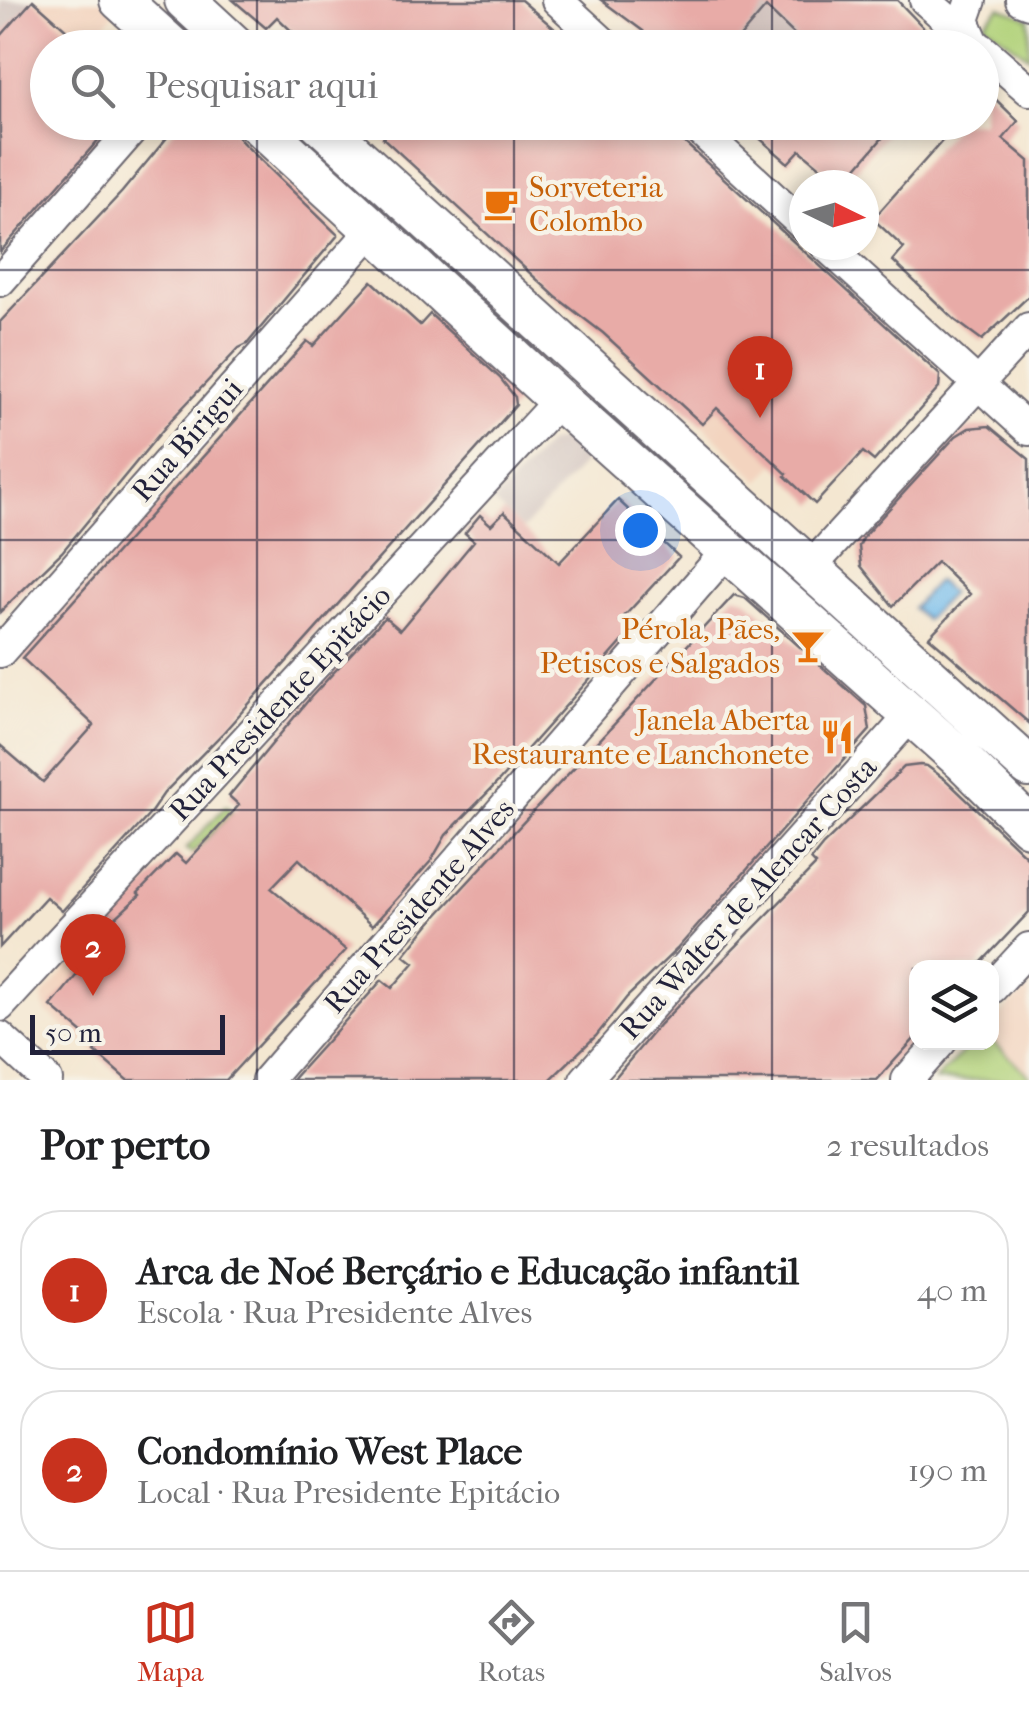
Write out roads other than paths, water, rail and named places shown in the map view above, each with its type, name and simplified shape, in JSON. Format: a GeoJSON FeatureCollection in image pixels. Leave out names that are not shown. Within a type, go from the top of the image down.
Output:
{"type":"FeatureCollection","features":[{"type":"Feature","properties":{"kind":"main road"},"geometry":{"type":"LineString","coordinates":[[120,0],[153,30]]}},
{"type":"Feature","properties":{"kind":"main road"},"geometry":{"type":"LineString","coordinates":[[185,0],[218,30]]}},
{"type":"Feature","properties":{"kind":"main road"},"geometry":{"type":"LineString","coordinates":[[276,140],[1029,826]]}},
{"type":"Feature","properties":{"kind":"main road"},"geometry":{"type":"LineString","coordinates":[[339,140],[1029,768]]}},
{"type":"Feature","properties":{"kind":"main road"},"geometry":{"type":"LineString","coordinates":[[728,551],[748,543],[789,577],[802,576],[810,568]]}},
{"type":"Feature","properties":{"kind":"street"},"geometry":{"type":"LineString","coordinates":[[557,0],[590,30]]}},
{"type":"Feature","properties":{"kind":"street"},"geometry":{"type":"LineString","coordinates":[[925,0],[960,30]]}},
{"type":"Feature","properties":{"kind":"street"},"geometry":{"type":"LineString","coordinates":[[969,30],[964,20],[971,0]]}},
{"type":"Feature","properties":{"kind":"street"},"geometry":{"type":"LineString","coordinates":[[1021,0],[1029,3]]}},
{"type":"Feature","properties":{"kind":"street"},"geometry":{"type":"LineString","coordinates":[[999,64],[1029,90]]}},
{"type":"Feature","properties":{"kind":"street"},"geometry":{"type":"LineString","coordinates":[[0,281],[123,140]]}},
{"type":"Feature","properties":{"kind":"street"},"geometry":{"type":"LineString","coordinates":[[711,140],[789,212]]}},
{"type":"Feature","properties":{"kind":"street","name":"Rua Birigui"},"geometry":{"type":"LineString","coordinates":[[0,652],[374,228]]}},
{"type":"Feature","properties":{"kind":"street"},"geometry":{"type":"LineString","coordinates":[[841,260],[1029,430]]}},
{"type":"Feature","properties":{"kind":"street"},"geometry":{"type":"LineString","coordinates":[[810,568],[1029,328]]}},
{"type":"Feature","properties":{"kind":"street","name":"Rua Presidente Epitácio"},"geometry":{"type":"LineString","coordinates":[[0,1006],[559,400]]}},
{"type":"Feature","properties":{"kind":"street","name":"Rua Presidente Alves"},"geometry":{"type":"LineString","coordinates":[[268,1080],[728,551]]}},
{"type":"Feature","properties":{"kind":"street","name":"Rua Walter de Alencar Costa"},"geometry":{"type":"LineString","coordinates":[[586,1080],[911,715]]}},
{"type":"Feature","properties":{"kind":"street"},"geometry":{"type":"LineString","coordinates":[[999,980],[1029,948]]}},
{"type":"Feature","properties":{"kind":"street"},"geometry":{"type":"LineString","coordinates":[[0,1036],[47,1080]]}},
{"type":"Feature","properties":{"kind":"street"},"geometry":{"type":"LineString","coordinates":[[907,1080],[935,1050]]}},
{"type":"Feature","properties":{"kind":"water"},"geometry":{"type":"Polygon","coordinates":[[[937,581],[951,593],[925,620],[913,608],[937,581]]]}},
{"type":"Feature","properties":{"kind":"place","name":"Sorveteria Colombo"},"geometry":{"type":"Point","coordinates":[501,204]}},
{"type":"Feature","properties":{"kind":"place","name":"Arca de Noé Berçário e Educação infantil"},"geometry":{"type":"Point","coordinates":[760,418]}},
{"type":"Feature","properties":{"kind":"place","name":"Pérola, Pães, Petiscos e Salgados"},"geometry":{"type":"Point","coordinates":[808,646]}},
{"type":"Feature","properties":{"kind":"place","name":"Janela Aberta Restaurante e Lanchonete"},"geometry":{"type":"Point","coordinates":[837,737]}},
{"type":"Feature","properties":{"kind":"place","name":"Condomínio West Place"},"geometry":{"type":"Point","coordinates":[93,996]}}]}
